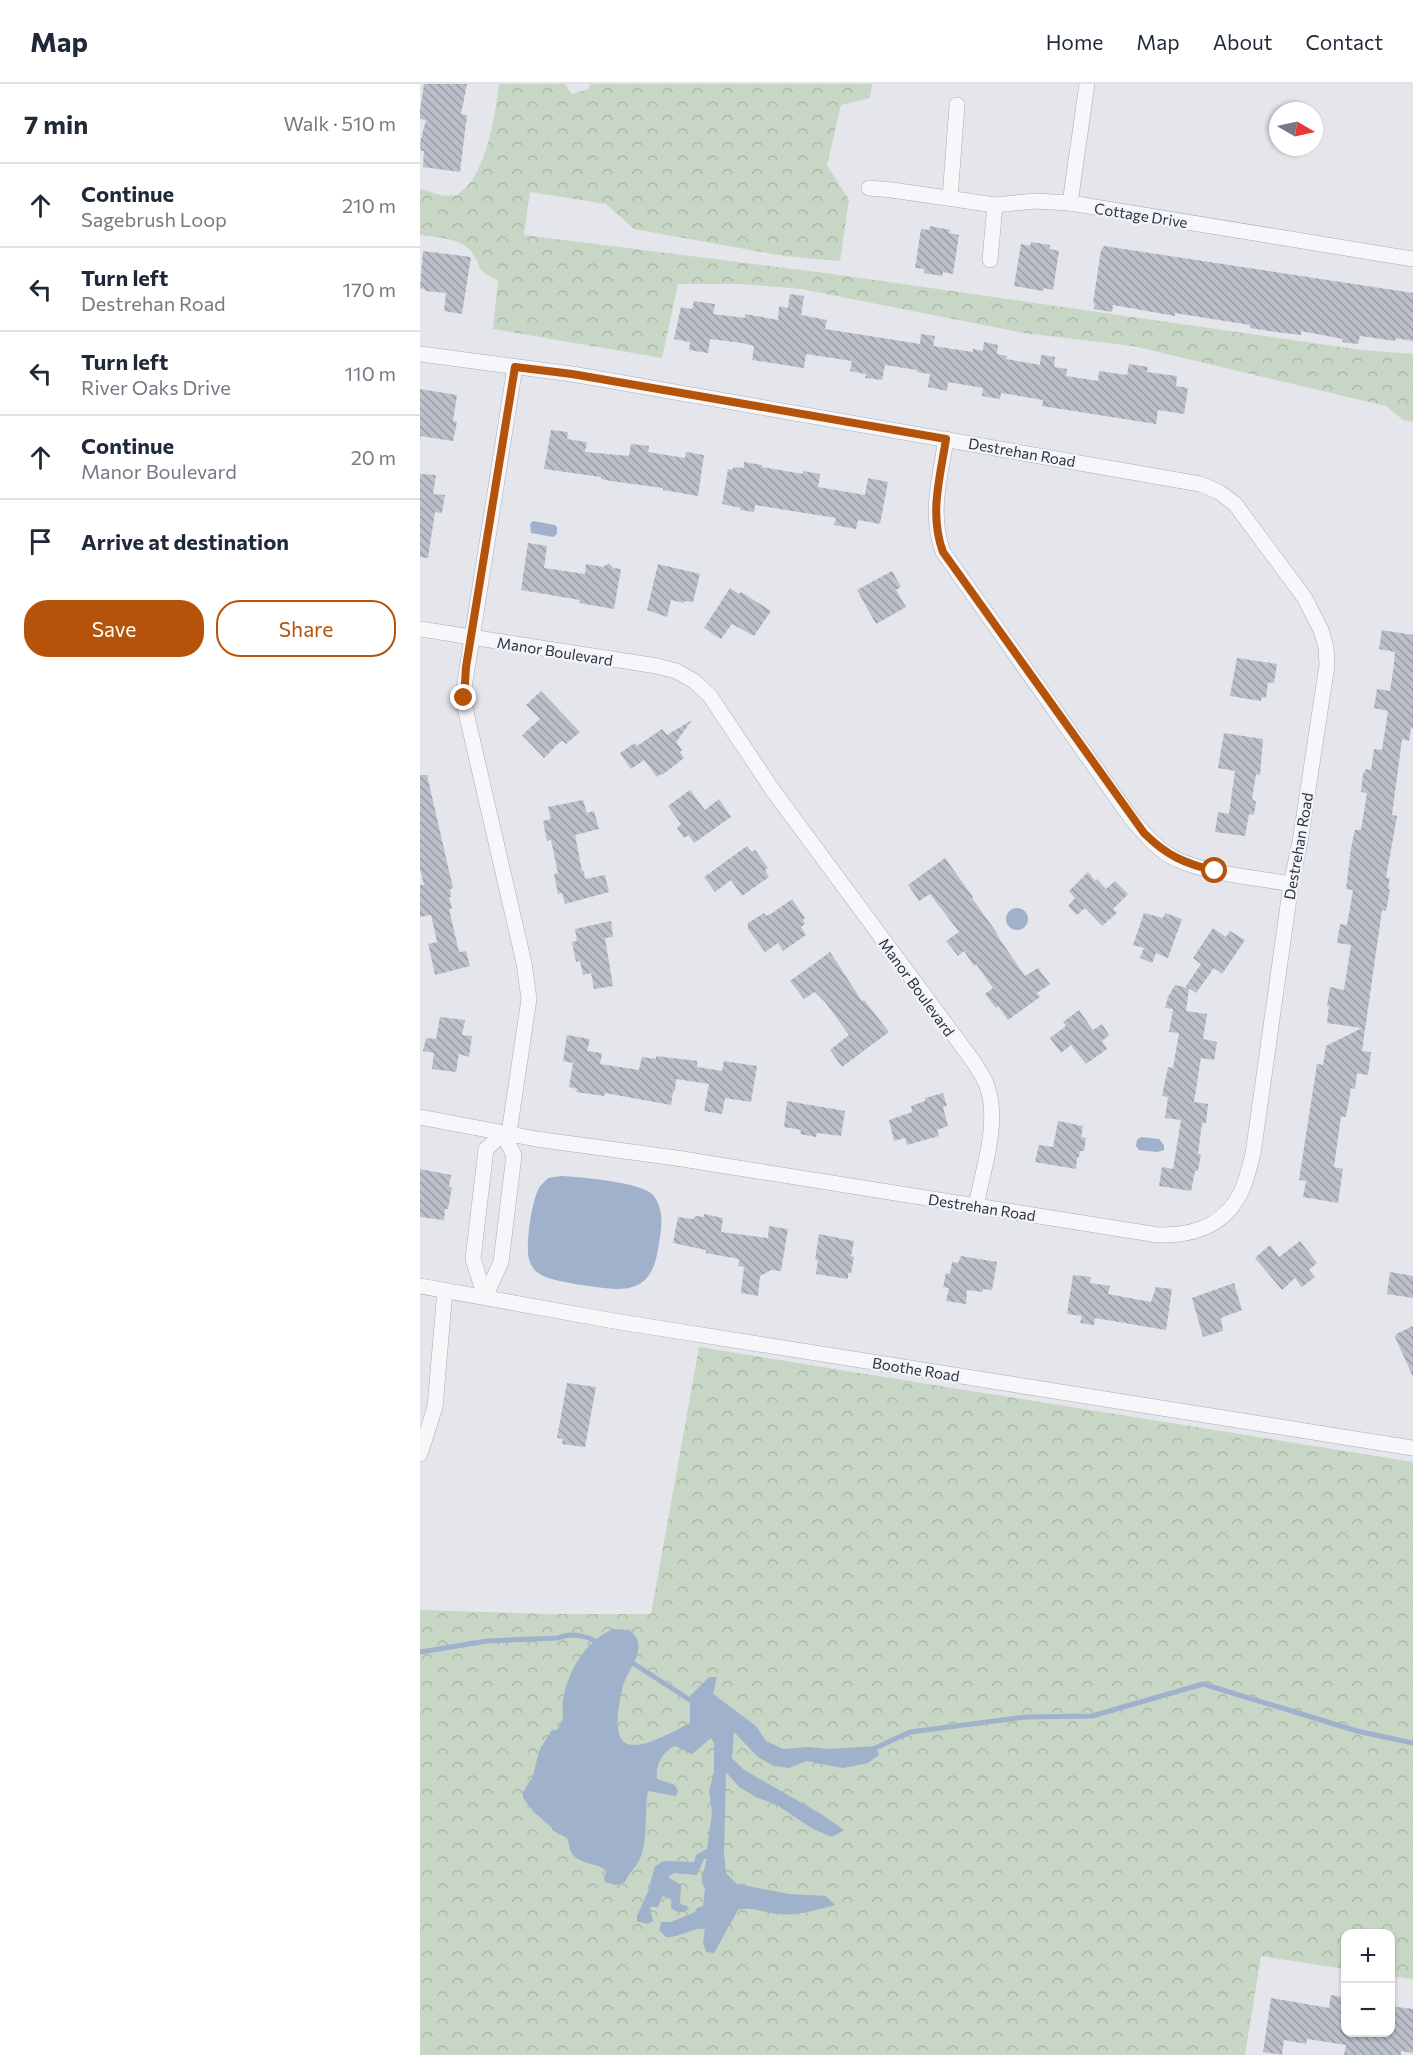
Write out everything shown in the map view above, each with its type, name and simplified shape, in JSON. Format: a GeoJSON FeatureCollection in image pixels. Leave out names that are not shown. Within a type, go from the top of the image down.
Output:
{"type":"FeatureCollection","features":[{"type":"Feature","properties":{"kind":"street"},"geometry":{"type":"LineString","coordinates":[[1070,203],[1087,84]]}},
{"type":"Feature","properties":{"kind":"street"},"geometry":{"type":"LineString","coordinates":[[950,198],[957,105]]}},
{"type":"Feature","properties":{"kind":"street","name":"Cottage Drive"},"geometry":{"type":"LineString","coordinates":[[869,188],[995,205],[1035,201],[1070,203],[1413,258]]}},
{"type":"Feature","properties":{"kind":"street"},"geometry":{"type":"LineString","coordinates":[[990,260],[995,205]]}},
{"type":"Feature","properties":{"kind":"street","name":"Destrehan Road"},"geometry":{"type":"LineString","coordinates":[[420,354],[584,376],[1200,484],[1219,492],[1235,504],[1259,534],[1304,597],[1321,630],[1326,647],[1325,683],[1291,884],[1253,1154],[1242,1189],[1232,1206],[1218,1221],[1200,1231],[1179,1236],[1158,1235],[676,1158],[536,1139],[420,1117]]}},
{"type":"Feature","properties":{"kind":"street"},"geometry":{"type":"LineString","coordinates":[[485,1297],[501,1262],[514,1155],[506,1134],[526,1028],[528,990],[524,963],[465,708],[464,688],[515,367]]}},
{"type":"Feature","properties":{"kind":"street"},"geometry":{"type":"LineString","coordinates":[[946,439],[936,499],[937,535],[943,552],[1131,818],[1158,847],[1175,859],[1215,871],[1291,884]]}},
{"type":"Feature","properties":{"kind":"street","name":"Manor Boulevard"},"geometry":{"type":"LineString","coordinates":[[420,629],[657,666],[676,671],[694,681],[710,696],[774,792],[973,1061],[987,1085],[993,1110],[976,1206]]}},
{"type":"Feature","properties":{"kind":"street"},"geometry":{"type":"LineString","coordinates":[[485,1297],[472,1259],[486,1149],[506,1134]]}},
{"type":"Feature","properties":{"kind":"street","name":"Boothe Road"},"geometry":{"type":"LineString","coordinates":[[420,1286],[626,1323],[1413,1448]]}},
{"type":"Feature","properties":{"kind":"street"},"geometry":{"type":"LineString","coordinates":[[420,1454],[435,1407],[445,1290]]}},
{"type":"Feature","properties":{"kind":"green space"},"geometry":{"type":"Polygon","coordinates":[[[499,84],[565,84],[572,94],[588,89],[590,84],[872,84],[870,98],[841,105],[827,165],[849,200],[840,261],[784,256],[634,229],[606,204],[530,192],[524,235],[833,274],[1362,350],[1413,354],[1413,422],[1403,420],[1386,406],[1133,346],[1024,333],[801,289],[740,284],[678,284],[662,358],[493,329],[498,280],[481,270],[470,250],[460,243],[420,235],[420,189],[444,196],[457,195],[471,182],[480,166],[488,143],[499,84]]]}},
{"type":"Feature","properties":{"kind":"green space"},"geometry":{"type":"Polygon","coordinates":[[[699,1347],[1413,1462],[1413,1979],[1395,1977],[1395,1929],[1341,1929],[1341,1968],[1261,1956],[1245,2055],[420,2055],[420,1610],[651,1614],[699,1347]]]}},
{"type":"Feature","properties":{"kind":"water"},"geometry":{"type":"Polygon","coordinates":[[[533,521],[555,525],[557,534],[553,537],[531,533],[530,524],[533,521]]]}},
{"type":"Feature","properties":{"kind":"water"},"geometry":{"type":"Polygon","coordinates":[[[1017,908],[1025,911],[1028,919],[1025,927],[1017,930],[1009,927],[1006,919],[1009,911],[1017,908]]]}},
{"type":"Feature","properties":{"kind":"water"},"geometry":{"type":"Polygon","coordinates":[[[1141,1137],[1159,1139],[1164,1145],[1164,1150],[1157,1152],[1139,1150],[1136,1146],[1137,1140],[1141,1137]]]}},
{"type":"Feature","properties":{"kind":"water"},"geometry":{"type":"Polygon","coordinates":[[[561,1176],[624,1184],[647,1190],[653,1195],[661,1212],[660,1237],[654,1265],[645,1280],[632,1287],[615,1289],[549,1278],[534,1269],[529,1259],[528,1245],[534,1201],[539,1188],[548,1178],[561,1176]]]}},
{"type":"Feature","properties":{"kind":"water"},"geometry":{"type":"Polygon","coordinates":[[[613,1629],[630,1630],[638,1642],[636,1659],[625,1680],[618,1711],[618,1729],[622,1740],[630,1745],[654,1740],[690,1723],[690,1696],[709,1677],[717,1677],[713,1694],[756,1726],[766,1741],[783,1749],[876,1746],[879,1755],[868,1763],[843,1768],[806,1761],[789,1768],[774,1766],[758,1757],[734,1732],[732,1758],[744,1770],[821,1814],[844,1830],[832,1837],[813,1829],[777,1805],[739,1787],[726,1772],[724,1853],[726,1873],[737,1884],[789,1894],[826,1896],[835,1905],[794,1914],[738,1910],[714,1953],[706,1952],[703,1942],[705,1929],[666,1937],[659,1930],[661,1922],[671,1922],[703,1906],[705,1888],[702,1876],[707,1859],[704,1859],[697,1875],[674,1873],[668,1877],[681,1885],[680,1904],[689,1909],[682,1912],[675,1911],[671,1908],[672,1899],[663,1896],[658,1907],[650,1907],[653,1921],[647,1924],[637,1921],[655,1866],[664,1861],[694,1862],[696,1855],[707,1849],[712,1813],[709,1791],[714,1772],[714,1743],[711,1738],[692,1754],[675,1746],[660,1760],[657,1779],[675,1785],[678,1791],[676,1796],[648,1791],[642,1853],[625,1882],[616,1885],[605,1882],[604,1877],[607,1871],[574,1856],[567,1838],[552,1830],[533,1811],[523,1798],[523,1792],[533,1776],[539,1751],[552,1730],[557,1730],[562,1721],[563,1699],[569,1678],[586,1649],[603,1634],[613,1629]]]}},
{"type":"Feature","properties":{"kind":"building"},"geometry":{"type":"Polygon","coordinates":[[[424,84],[467,84],[461,114],[467,115],[460,172],[423,167],[424,151],[421,151],[420,143],[426,120],[420,119],[420,111],[424,84]]]}},
{"type":"Feature","properties":{"kind":"building"},"geometry":{"type":"Polygon","coordinates":[[[930,226],[950,230],[949,233],[959,235],[953,274],[943,272],[942,276],[924,273],[924,269],[915,268],[921,229],[929,230],[930,226]]]}},
{"type":"Feature","properties":{"kind":"building"},"geometry":{"type":"Polygon","coordinates":[[[1031,242],[1050,245],[1050,249],[1059,251],[1053,290],[1044,288],[1043,291],[1014,286],[1021,244],[1030,246],[1031,242]]]}},
{"type":"Feature","properties":{"kind":"building"},"geometry":{"type":"Polygon","coordinates":[[[1104,246],[1413,293],[1413,341],[1360,336],[1358,344],[1301,331],[1301,335],[1269,331],[1250,328],[1250,325],[1175,313],[1175,316],[1113,305],[1112,312],[1094,309],[1101,250],[1104,246]]]}},
{"type":"Feature","properties":{"kind":"building"},"geometry":{"type":"Polygon","coordinates":[[[423,251],[471,257],[462,314],[444,311],[446,293],[425,291],[420,288],[423,251]]]}},
{"type":"Feature","properties":{"kind":"building"},"geometry":{"type":"Polygon","coordinates":[[[790,294],[804,296],[801,315],[827,320],[825,329],[920,344],[921,334],[935,336],[933,346],[973,352],[973,349],[983,351],[984,342],[998,345],[997,354],[1007,356],[1006,359],[1040,365],[1041,355],[1055,357],[1054,367],[1067,369],[1066,376],[1098,381],[1099,371],[1127,375],[1129,364],[1148,367],[1147,372],[1177,376],[1176,386],[1188,388],[1184,414],[1158,410],[1156,424],[1042,406],[1043,400],[1001,393],[1000,399],[982,396],[983,388],[948,382],[947,391],[928,387],[930,374],[917,372],[917,370],[885,365],[882,380],[865,378],[866,374],[850,371],[852,361],[806,354],[804,368],[752,360],[754,346],[742,343],[710,339],[708,353],[689,350],[690,342],[674,339],[681,307],[692,309],[694,301],[715,304],[713,314],[745,318],[745,314],[778,320],[779,306],[788,308],[790,294]]]}},
{"type":"Feature","properties":{"kind":"building"},"geometry":{"type":"Polygon","coordinates":[[[420,389],[457,395],[453,421],[457,422],[453,441],[420,436],[420,389]]]}},
{"type":"Feature","properties":{"kind":"building"},"geometry":{"type":"Polygon","coordinates":[[[551,430],[568,432],[567,439],[587,442],[585,452],[629,456],[631,444],[649,446],[648,452],[685,458],[686,452],[704,455],[698,496],[663,490],[663,488],[611,481],[601,479],[601,477],[544,469],[551,430]]]}},
{"type":"Feature","properties":{"kind":"building"},"geometry":{"type":"Polygon","coordinates":[[[744,462],[803,474],[803,471],[820,474],[818,487],[865,495],[868,478],[888,482],[880,524],[858,520],[856,529],[834,525],[836,518],[755,505],[754,512],[722,504],[728,469],[744,468],[744,462]]]}},
{"type":"Feature","properties":{"kind":"building"},"geometry":{"type":"Polygon","coordinates":[[[420,474],[436,475],[433,494],[445,495],[442,513],[435,512],[428,558],[420,557],[420,474]]]}},
{"type":"Feature","properties":{"kind":"building"},"geometry":{"type":"Polygon","coordinates":[[[528,543],[547,546],[544,568],[585,574],[586,564],[603,567],[609,563],[613,568],[621,569],[614,609],[579,603],[580,600],[521,590],[528,543]]]}},
{"type":"Feature","properties":{"kind":"building"},"geometry":{"type":"Polygon","coordinates":[[[658,564],[700,574],[693,602],[684,601],[684,603],[671,600],[667,617],[647,610],[658,564]]]}},
{"type":"Feature","properties":{"kind":"building"},"geometry":{"type":"Polygon","coordinates":[[[892,571],[901,587],[896,590],[906,607],[876,624],[857,590],[892,571]]]}},
{"type":"Feature","properties":{"kind":"building"},"geometry":{"type":"Polygon","coordinates":[[[730,588],[739,594],[741,592],[771,611],[754,636],[732,624],[721,639],[704,628],[730,588]]]}},
{"type":"Feature","properties":{"kind":"building"},"geometry":{"type":"Polygon","coordinates":[[[1382,630],[1413,635],[1413,729],[1411,728],[1409,741],[1402,739],[1392,815],[1397,816],[1386,878],[1390,878],[1388,889],[1390,889],[1386,911],[1382,910],[1362,1051],[1371,1052],[1368,1075],[1357,1073],[1355,1089],[1351,1088],[1346,1117],[1341,1116],[1334,1167],[1343,1169],[1338,1203],[1303,1197],[1306,1181],[1299,1180],[1317,1064],[1323,1065],[1326,1046],[1362,1028],[1327,1023],[1329,1006],[1327,1006],[1330,987],[1344,990],[1351,945],[1337,943],[1340,924],[1347,925],[1353,890],[1346,889],[1351,848],[1355,830],[1361,830],[1367,793],[1361,792],[1363,774],[1366,769],[1371,770],[1374,749],[1382,750],[1388,711],[1374,708],[1377,689],[1390,691],[1394,664],[1395,652],[1379,649],[1382,630]]]}},
{"type":"Feature","properties":{"kind":"building"},"geometry":{"type":"Polygon","coordinates":[[[1237,658],[1277,664],[1274,683],[1268,682],[1266,698],[1262,697],[1261,701],[1230,696],[1237,658]]]}},
{"type":"Feature","properties":{"kind":"building"},"geometry":{"type":"Polygon","coordinates":[[[541,691],[580,732],[566,744],[563,741],[560,742],[544,758],[522,735],[540,719],[526,705],[541,691]]]}},
{"type":"Feature","properties":{"kind":"building"},"geometry":{"type":"Polygon","coordinates":[[[692,720],[676,742],[684,758],[662,775],[657,777],[644,760],[631,769],[620,753],[635,743],[637,746],[662,729],[667,735],[692,720]]]}},
{"type":"Feature","properties":{"kind":"building"},"geometry":{"type":"Polygon","coordinates":[[[1224,733],[1263,739],[1260,775],[1256,774],[1252,799],[1256,802],[1254,815],[1249,814],[1245,836],[1215,832],[1218,812],[1229,814],[1235,771],[1218,768],[1224,733]]]}},
{"type":"Feature","properties":{"kind":"building"},"geometry":{"type":"Polygon","coordinates":[[[420,775],[427,775],[453,888],[450,889],[451,897],[449,897],[452,909],[449,909],[459,952],[466,951],[470,966],[435,975],[428,944],[437,942],[431,915],[420,917],[420,885],[424,885],[420,869],[420,775]]]}},
{"type":"Feature","properties":{"kind":"building"},"geometry":{"type":"Polygon","coordinates":[[[690,790],[705,810],[719,799],[731,817],[694,843],[689,835],[684,838],[677,828],[681,824],[668,806],[690,790]]]}},
{"type":"Feature","properties":{"kind":"building"},"geometry":{"type":"Polygon","coordinates":[[[583,800],[587,813],[594,811],[599,829],[575,835],[582,871],[584,871],[585,879],[605,875],[609,892],[565,904],[562,893],[558,894],[554,874],[558,873],[551,840],[547,841],[543,821],[551,819],[548,807],[583,800]]]}},
{"type":"Feature","properties":{"kind":"building"},"geometry":{"type":"Polygon","coordinates":[[[747,846],[752,852],[755,850],[768,868],[765,870],[769,877],[742,896],[731,880],[715,892],[704,877],[747,846]]]}},
{"type":"Feature","properties":{"kind":"building"},"geometry":{"type":"Polygon","coordinates":[[[945,858],[1025,976],[1038,968],[1050,984],[1037,993],[1040,997],[1008,1020],[985,994],[993,988],[976,964],[974,966],[964,951],[958,956],[946,941],[959,932],[930,894],[919,901],[908,885],[945,858]]]}},
{"type":"Feature","properties":{"kind":"building"},"geometry":{"type":"Polygon","coordinates":[[[1088,872],[1106,889],[1115,881],[1128,894],[1113,909],[1117,913],[1102,926],[1085,908],[1077,915],[1068,906],[1075,898],[1069,891],[1088,872]]]}},
{"type":"Feature","properties":{"kind":"building"},"geometry":{"type":"Polygon","coordinates":[[[792,899],[805,918],[803,920],[805,924],[801,927],[806,935],[783,951],[778,943],[765,952],[748,929],[748,923],[764,913],[766,916],[774,912],[792,899]]]}},
{"type":"Feature","properties":{"kind":"building"},"geometry":{"type":"Polygon","coordinates":[[[1144,913],[1163,918],[1165,913],[1182,919],[1168,958],[1156,953],[1152,963],[1140,958],[1144,948],[1133,945],[1144,913]]]}},
{"type":"Feature","properties":{"kind":"building"},"geometry":{"type":"Polygon","coordinates":[[[611,921],[613,937],[605,938],[613,986],[594,989],[591,973],[583,975],[580,961],[576,962],[572,942],[577,941],[575,929],[611,921]]]}},
{"type":"Feature","properties":{"kind":"building"},"geometry":{"type":"Polygon","coordinates":[[[1213,928],[1226,937],[1230,931],[1245,940],[1222,974],[1214,968],[1196,993],[1189,988],[1186,1011],[1207,1014],[1203,1039],[1217,1042],[1214,1060],[1201,1058],[1194,1102],[1208,1104],[1206,1123],[1202,1123],[1198,1171],[1195,1171],[1191,1191],[1159,1186],[1162,1167],[1173,1169],[1181,1120],[1165,1118],[1168,1097],[1162,1096],[1168,1067],[1173,1068],[1179,1033],[1169,1032],[1173,1009],[1165,1008],[1175,985],[1188,988],[1186,986],[1201,964],[1193,958],[1213,928]]]}},
{"type":"Feature","properties":{"kind":"building"},"geometry":{"type":"Polygon","coordinates":[[[830,952],[862,1001],[864,1000],[889,1032],[842,1067],[830,1050],[849,1035],[826,1003],[815,992],[804,999],[790,981],[830,952]]]}},
{"type":"Feature","properties":{"kind":"building"},"geometry":{"type":"Polygon","coordinates":[[[1079,1010],[1093,1030],[1102,1024],[1109,1035],[1102,1041],[1107,1049],[1086,1064],[1071,1045],[1061,1053],[1050,1038],[1066,1026],[1063,1022],[1079,1010]]]}},
{"type":"Feature","properties":{"kind":"building"},"geometry":{"type":"Polygon","coordinates":[[[440,1017],[465,1020],[462,1035],[472,1036],[469,1057],[459,1054],[456,1072],[432,1069],[434,1053],[423,1051],[426,1038],[436,1039],[440,1017]]]}},
{"type":"Feature","properties":{"kind":"building"},"geometry":{"type":"Polygon","coordinates":[[[567,1035],[590,1039],[587,1051],[602,1053],[600,1064],[639,1070],[642,1057],[656,1059],[656,1056],[697,1061],[697,1067],[722,1071],[724,1061],[757,1066],[751,1102],[725,1098],[722,1114],[704,1111],[709,1084],[676,1079],[671,1105],[605,1093],[604,1096],[576,1092],[577,1089],[569,1087],[573,1063],[563,1061],[567,1035]]]}},
{"type":"Feature","properties":{"kind":"building"},"geometry":{"type":"Polygon","coordinates":[[[943,1093],[947,1106],[943,1107],[948,1126],[937,1130],[939,1136],[907,1145],[905,1138],[894,1141],[889,1120],[912,1112],[911,1106],[925,1101],[925,1098],[943,1093]]]}},
{"type":"Feature","properties":{"kind":"building"},"geometry":{"type":"Polygon","coordinates":[[[787,1101],[845,1111],[841,1136],[817,1133],[816,1137],[800,1134],[801,1130],[784,1127],[787,1101]]]}},
{"type":"Feature","properties":{"kind":"building"},"geometry":{"type":"Polygon","coordinates":[[[1058,1121],[1083,1126],[1081,1137],[1086,1138],[1084,1151],[1080,1151],[1076,1169],[1035,1162],[1039,1145],[1053,1147],[1058,1121]]]}},
{"type":"Feature","properties":{"kind":"building"},"geometry":{"type":"Polygon","coordinates":[[[420,1169],[451,1175],[449,1187],[452,1187],[444,1220],[420,1217],[420,1169]]]}},
{"type":"Feature","properties":{"kind":"building"},"geometry":{"type":"Polygon","coordinates":[[[704,1214],[723,1218],[721,1232],[768,1238],[769,1226],[788,1229],[781,1271],[771,1270],[760,1276],[758,1296],[741,1293],[744,1267],[738,1266],[739,1259],[706,1253],[706,1250],[673,1243],[678,1217],[692,1219],[696,1216],[704,1217],[704,1214]]]}},
{"type":"Feature","properties":{"kind":"building"},"geometry":{"type":"Polygon","coordinates":[[[819,1234],[854,1241],[851,1256],[854,1257],[848,1279],[816,1274],[818,1260],[815,1260],[819,1234]]]}},
{"type":"Feature","properties":{"kind":"building"},"geometry":{"type":"Polygon","coordinates":[[[1300,1241],[1317,1263],[1309,1270],[1315,1277],[1302,1287],[1295,1278],[1282,1290],[1255,1258],[1270,1245],[1279,1257],[1300,1241]]]}},
{"type":"Feature","properties":{"kind":"building"},"geometry":{"type":"Polygon","coordinates":[[[961,1256],[997,1262],[992,1290],[983,1289],[983,1292],[967,1290],[966,1304],[946,1301],[949,1288],[943,1287],[946,1273],[950,1274],[952,1262],[958,1263],[961,1256]]]}},
{"type":"Feature","properties":{"kind":"building"},"geometry":{"type":"Polygon","coordinates":[[[1390,1272],[1413,1276],[1413,1298],[1387,1294],[1390,1272]]]}},
{"type":"Feature","properties":{"kind":"building"},"geometry":{"type":"Polygon","coordinates":[[[1073,1275],[1091,1277],[1090,1283],[1110,1286],[1108,1294],[1151,1302],[1156,1287],[1172,1289],[1166,1330],[1095,1318],[1094,1325],[1080,1323],[1082,1316],[1067,1314],[1073,1275]]]}},
{"type":"Feature","properties":{"kind":"building"},"geometry":{"type":"Polygon","coordinates":[[[1234,1283],[1242,1310],[1221,1318],[1223,1331],[1203,1337],[1192,1298],[1234,1283]]]}},
{"type":"Feature","properties":{"kind":"building"},"geometry":{"type":"Polygon","coordinates":[[[1413,1326],[1413,1377],[1395,1337],[1396,1334],[1413,1326]]]}},
{"type":"Feature","properties":{"kind":"building"},"geometry":{"type":"Polygon","coordinates":[[[567,1383],[596,1387],[585,1447],[562,1444],[563,1439],[557,1438],[567,1383]]]}},
{"type":"Feature","properties":{"kind":"building"},"geometry":{"type":"Polygon","coordinates":[[[1331,1995],[1341,1997],[1341,2037],[1395,2037],[1395,2007],[1413,2009],[1413,2053],[1401,2051],[1401,2055],[1344,2055],[1346,2045],[1307,2039],[1306,2044],[1284,2040],[1282,2055],[1263,2052],[1271,1998],[1329,2008],[1331,1995]]]}},
{"type":"Feature","properties":{"kind":"waterway"},"geometry":{"type":"LineString","coordinates":[[420,1652],[487,1641],[558,1638],[568,1635],[590,1638],[599,1643]]}},
{"type":"Feature","properties":{"kind":"waterway"},"geometry":{"type":"LineString","coordinates":[[628,1660],[693,1702]]}},
{"type":"Feature","properties":{"kind":"waterway"},"geometry":{"type":"LineString","coordinates":[[871,1750],[910,1732],[1026,1717],[1092,1716],[1203,1684],[1357,1731],[1413,1743]]}},
{"type":"Feature","properties":{"kind":"route"},"geometry":{"type":"LineString","coordinates":[[464,698],[466,667],[515,367],[572,374],[946,439],[936,499],[937,535],[943,552],[1131,818],[1158,847],[1175,859],[1215,871]]}}]}
